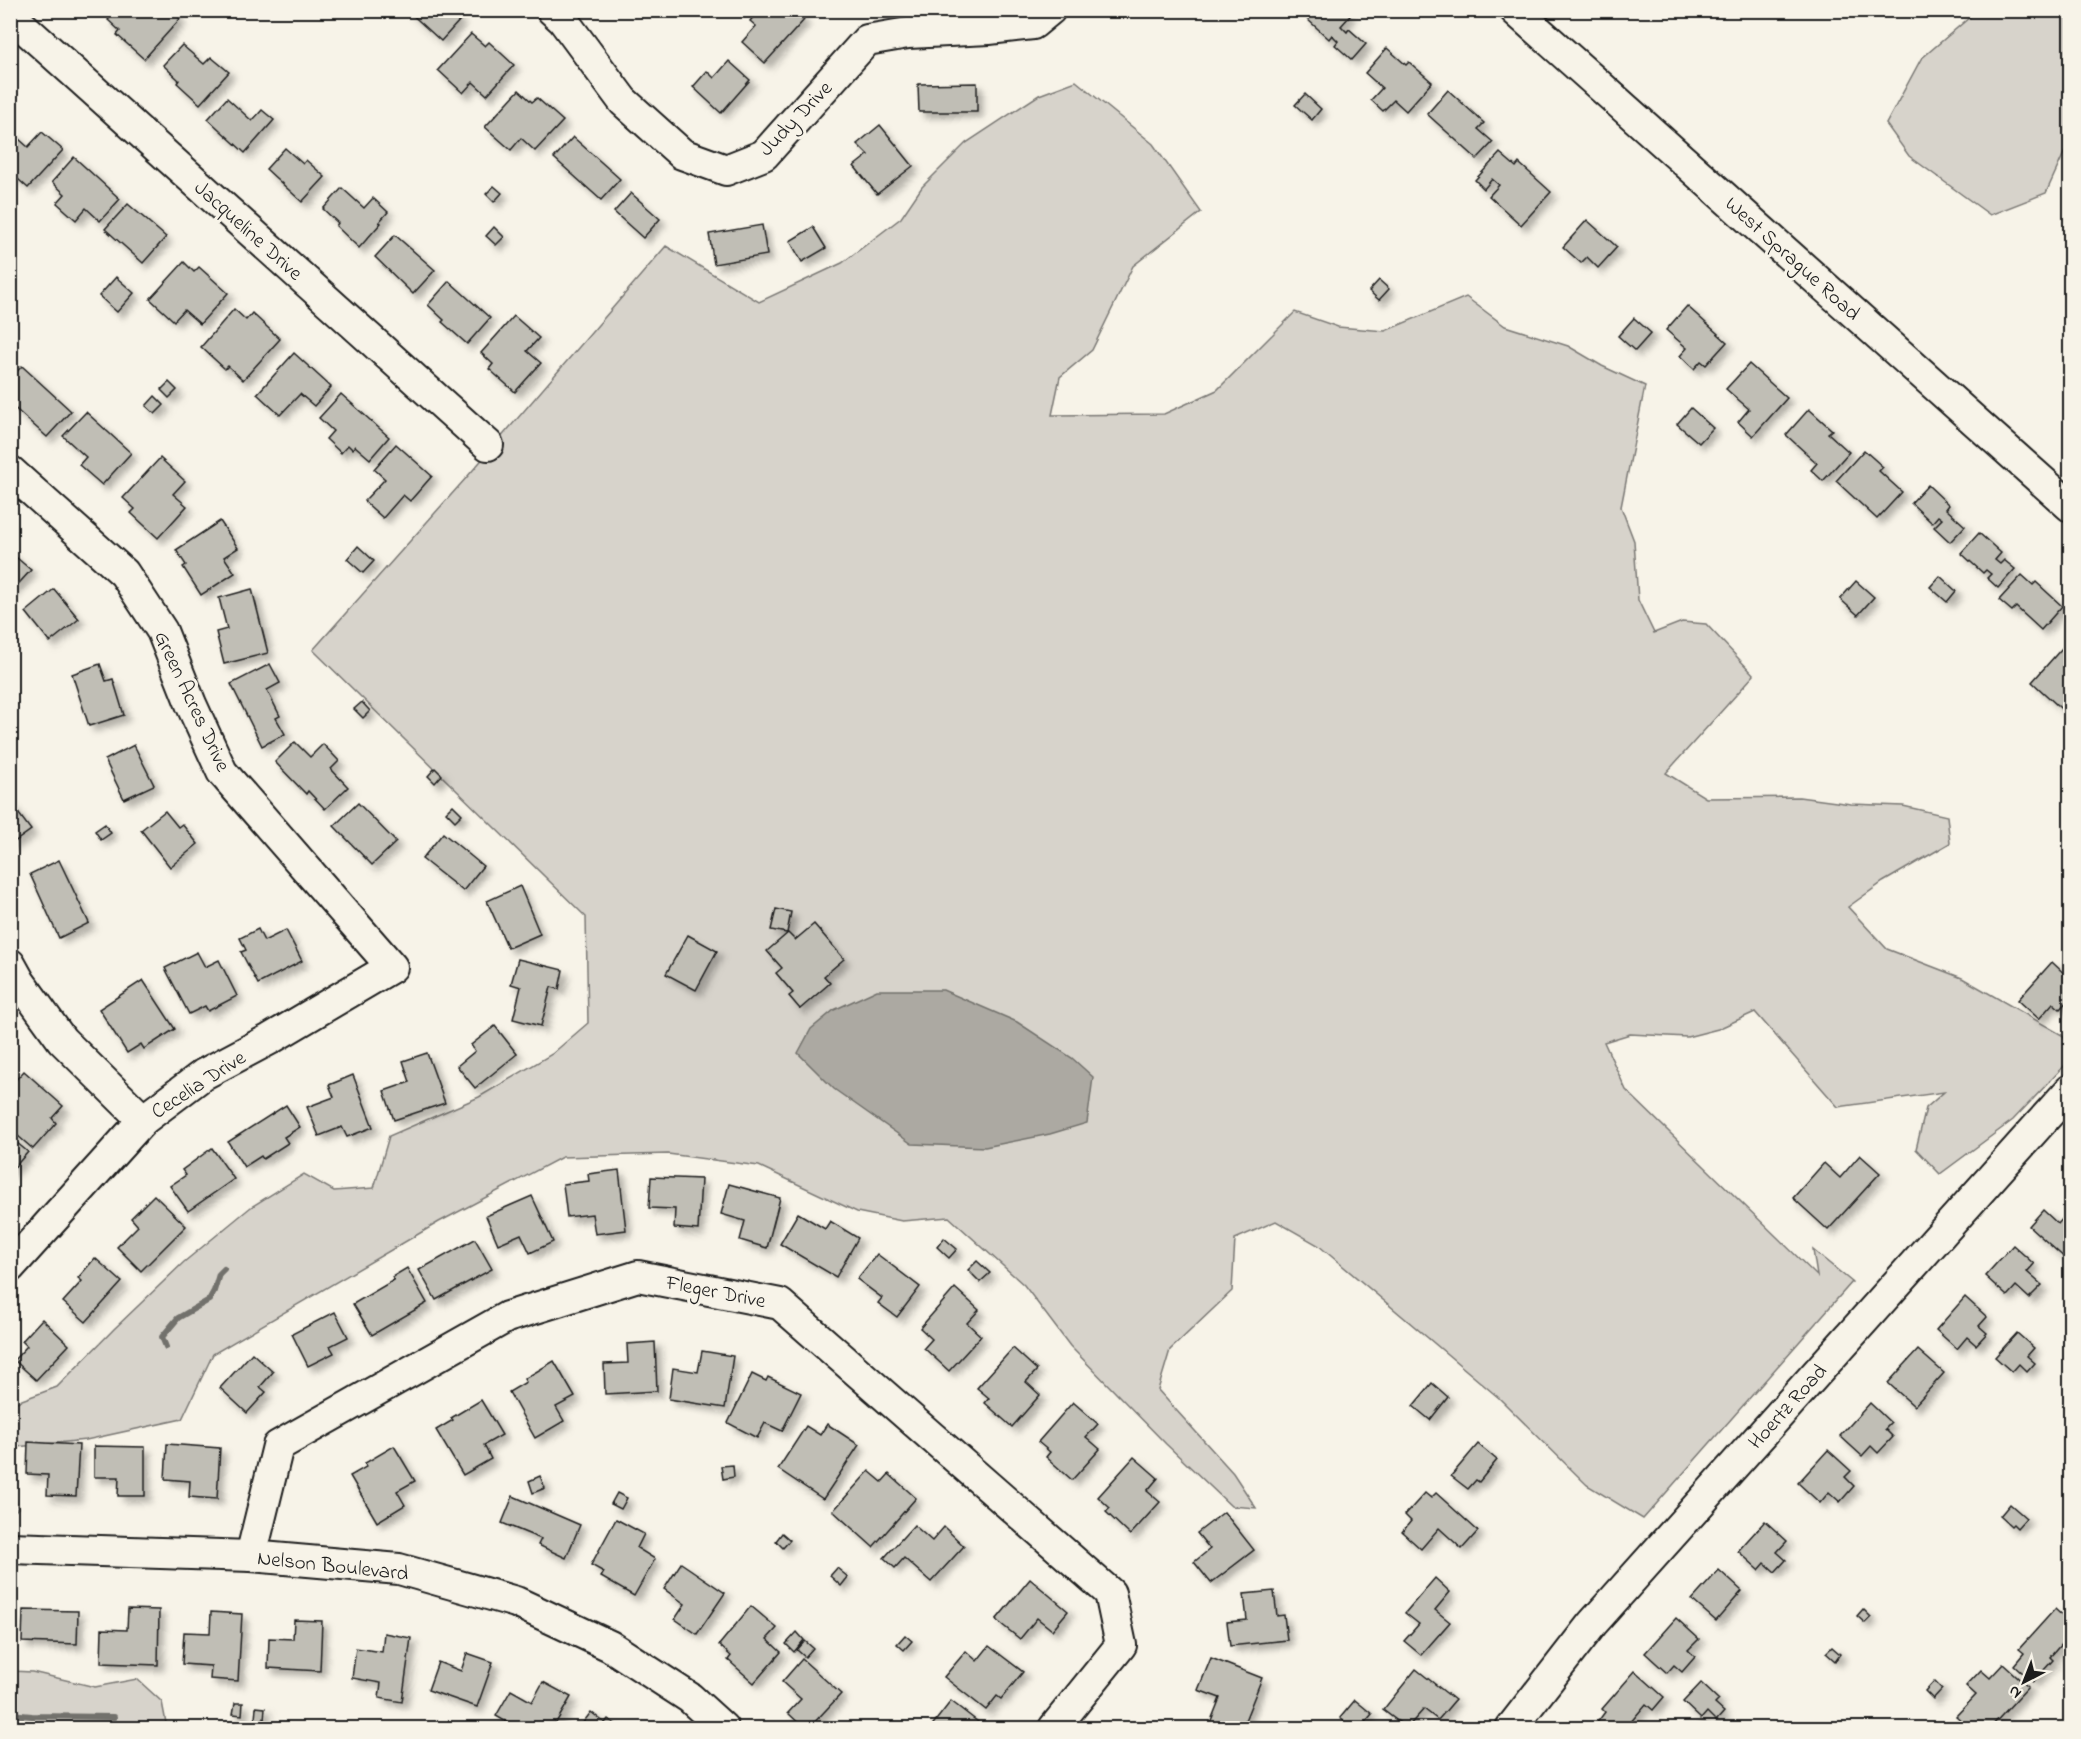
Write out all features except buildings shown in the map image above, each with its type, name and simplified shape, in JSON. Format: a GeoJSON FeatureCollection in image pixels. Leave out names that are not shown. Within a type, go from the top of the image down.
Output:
{"type":"FeatureCollection","features":[{"type":"Feature","properties":{"kind":"street","name":"Judy Drive"},"geometry":{"type":"LineString","coordinates":[[552,10],[563,20],[623,101],[682,154],[726,170],[764,155],[867,40],[908,33],[989,29],[1033,24],[1050,10]]}},
{"type":"Feature","properties":{"kind":"street","name":"West Sprague Road"},"geometry":{"type":"LineString","coordinates":[[1515,10],[2070,506]]}},
{"type":"Feature","properties":{"kind":"street","name":"Jacqueline Drive"},"geometry":{"type":"LineString","coordinates":[[10,15],[488,445]]}},
{"type":"Feature","properties":{"kind":"street","name":"Green Acres Drive"},"geometry":{"type":"LineString","coordinates":[[10,471],[124,573],[162,631],[191,704],[222,772],[392,967]]}},
{"type":"Feature","properties":{"kind":"street"},"geometry":{"type":"LineString","coordinates":[[10,964],[20,982],[62,1040],[143,1120]]}},
{"type":"Feature","properties":{"kind":"street","name":"Cecelia Drive"},"geometry":{"type":"LineString","coordinates":[[10,1267],[143,1120],[204,1074],[270,1039],[392,967]]}},
{"type":"Feature","properties":{"kind":"street","name":"Hoertz Road"},"geometry":{"type":"LineString","coordinates":[[1511,1728],[1592,1624],[2070,1090]]}},
{"type":"Feature","properties":{"kind":"street","name":"Fleger Drive"},"geometry":{"type":"LineString","coordinates":[[251,1556],[278,1446],[507,1317],[638,1275],[780,1304],[1110,1593],[1121,1645],[1054,1728]]}},
{"type":"Feature","properties":{"kind":"street","name":"Nelson Boulevard"},"geometry":{"type":"LineString","coordinates":[[10,1548],[251,1556],[399,1569],[516,1602],[610,1646],[690,1698],[723,1728]]}},
{"type":"Feature","properties":{"kind":"shaded area"},"geometry":{"type":"Polygon","coordinates":[[[1977,11],[2070,11],[2070,140],[2046,193],[1990,215],[1909,156],[1886,124],[1921,59],[1977,11]]]}},
{"type":"Feature","properties":{"kind":"shaded area"},"geometry":{"type":"Polygon","coordinates":[[[1076,81],[1153,144],[1201,212],[1133,266],[1092,350],[1060,377],[1052,415],[1164,414],[1217,390],[1295,312],[1338,327],[1385,331],[1466,297],[1505,326],[1568,346],[1602,366],[1645,386],[1621,507],[1634,541],[1638,600],[1654,633],[1682,622],[1706,624],[1754,675],[1666,773],[1706,798],[1799,797],[1851,804],[1903,806],[1947,816],[1950,843],[1883,882],[1848,907],[1887,949],[1962,978],[2062,1035],[2070,1046],[2070,1060],[2013,1120],[1940,1174],[1916,1149],[1926,1108],[1944,1092],[1838,1107],[1755,1012],[1718,1029],[1687,1037],[1630,1034],[1604,1042],[1626,1090],[1817,1276],[1813,1250],[1852,1282],[1643,1519],[1587,1485],[1499,1398],[1318,1245],[1276,1221],[1235,1239],[1232,1291],[1170,1350],[1158,1390],[1233,1473],[1256,1508],[1231,1506],[1166,1444],[1070,1346],[1024,1285],[949,1217],[902,1221],[857,1212],[759,1166],[668,1154],[562,1157],[439,1222],[213,1354],[182,1419],[86,1440],[16,1447],[12,1488],[18,1508],[11,1515],[11,1404],[57,1387],[184,1262],[251,1207],[304,1174],[334,1191],[374,1188],[389,1136],[479,1097],[552,1054],[588,1023],[586,917],[313,650],[467,477],[666,246],[759,302],[842,263],[901,218],[922,187],[966,143],[1039,95],[1076,81]]]}},
{"type":"Feature","properties":{"kind":"shaded area"},"geometry":{"type":"Polygon","coordinates":[[[877,990],[943,990],[1017,1022],[1072,1058],[1093,1077],[1087,1123],[1050,1134],[985,1147],[912,1144],[834,1089],[798,1053],[811,1029],[834,1010],[877,990]]]}},
{"type":"Feature","properties":{"kind":"shaded area"},"geometry":{"type":"Polygon","coordinates":[[[11,1671],[32,1672],[95,1687],[137,1679],[162,1702],[167,1728],[11,1728],[11,1671]]]}},
{"type":"Feature","properties":{"kind":"waterway"},"geometry":{"type":"LineString","coordinates":[[166,1347],[162,1337],[178,1318],[209,1300],[219,1274],[224,1269]]}},
{"type":"Feature","properties":{"kind":"waterway"},"geometry":{"type":"LineString","coordinates":[[10,1714],[114,1717]]}}]}
